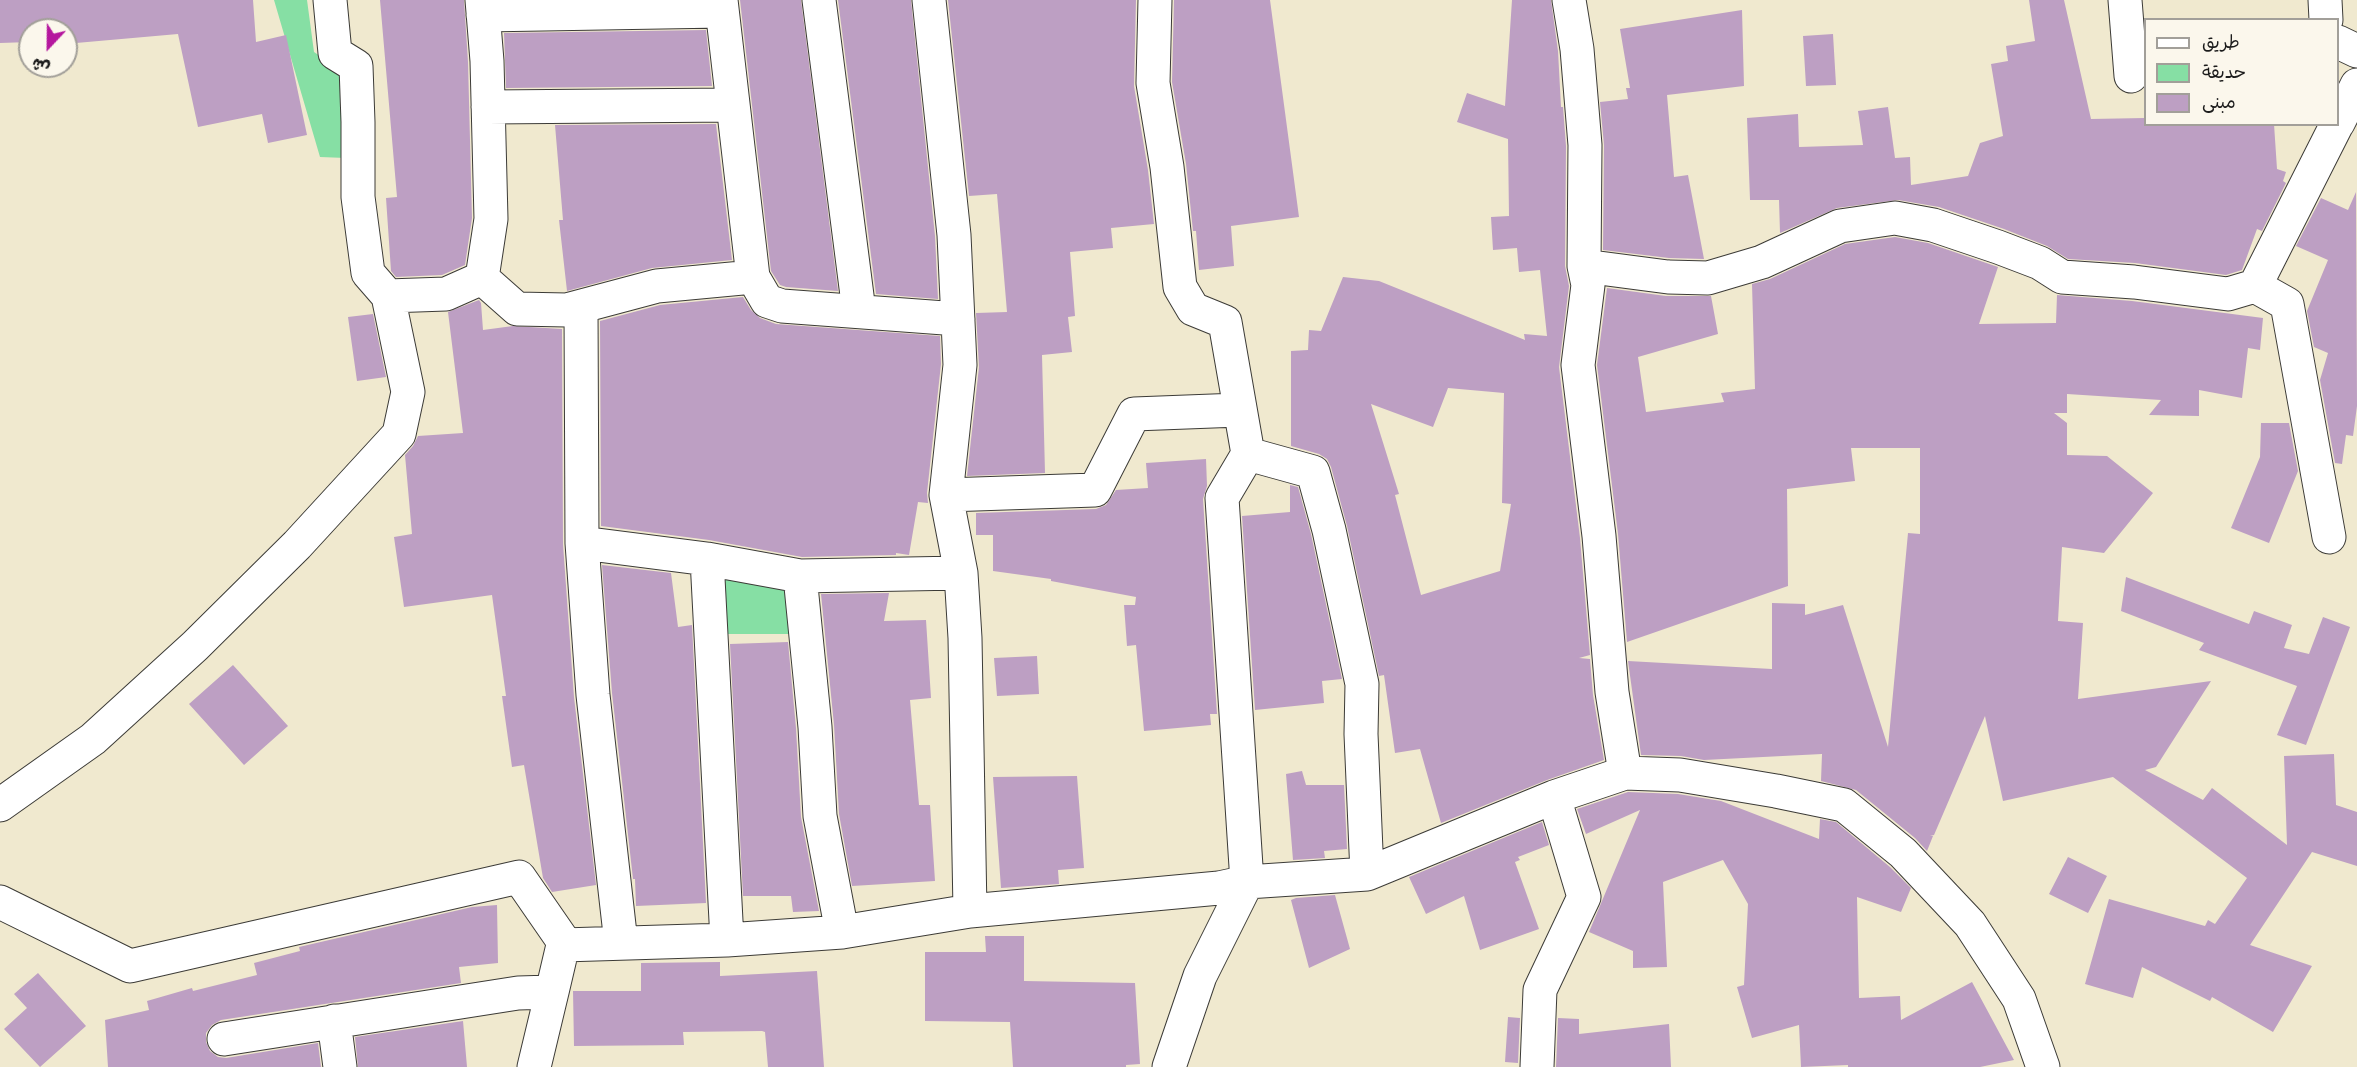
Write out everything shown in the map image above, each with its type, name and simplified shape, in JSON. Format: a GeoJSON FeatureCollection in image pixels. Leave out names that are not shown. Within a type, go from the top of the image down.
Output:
{"type":"FeatureCollection","features":[{"type":"Feature","properties":{"kind":"street"},"geometry":{"type":"LineString","coordinates":[[0,805],[93,739],[195,646],[297,545],[399,434],[408,392],[388,296],[368,273],[358,197],[356,66],[335,53],[330,0]]}},
{"type":"Feature","properties":{"kind":"street"},"geometry":{"type":"LineString","coordinates":[[819,0],[859,311]]}},
{"type":"Feature","properties":{"kind":"street"},"geometry":{"type":"LineString","coordinates":[[929,0],[954,235],[958,319],[960,365],[946,495],[961,573],[965,638],[970,911]]}},
{"type":"Feature","properties":{"kind":"street"},"geometry":{"type":"LineString","coordinates":[[1155,0],[1153,83],[1167,167],[1180,287],[1193,309],[1224,322],[1248,454],[1222,498],[1247,882],[1200,976],[1169,1067]]}},
{"type":"Feature","properties":{"kind":"street"},"geometry":{"type":"LineString","coordinates":[[1569,0],[1577,49],[1585,145],[1584,266],[1588,285],[1578,365],[1599,537],[1612,692],[1625,773]]}},
{"type":"Feature","properties":{"kind":"street"},"geometry":{"type":"LineString","coordinates":[[2125,0],[2131,76]]}},
{"type":"Feature","properties":{"kind":"street"},"geometry":{"type":"LineString","coordinates":[[2325,0],[2326,18]]}},
{"type":"Feature","properties":{"kind":"street"},"geometry":{"type":"LineString","coordinates":[[482,278],[491,219],[482,7],[721,6],[753,277],[766,301],[782,306],[958,319]]}},
{"type":"Feature","properties":{"kind":"street"},"geometry":{"type":"LineString","coordinates":[[2339,43],[2357,51]]}},
{"type":"Feature","properties":{"kind":"street"},"geometry":{"type":"LineString","coordinates":[[2339,120],[2357,85]]}},
{"type":"Feature","properties":{"kind":"street"},"geometry":{"type":"LineString","coordinates":[[488,107],[733,105]]}},
{"type":"Feature","properties":{"kind":"street"},"geometry":{"type":"LineString","coordinates":[[2255,286],[2336,126]]}},
{"type":"Feature","properties":{"kind":"street"},"geometry":{"type":"LineString","coordinates":[[1584,266],[1668,277],[1708,278],[1762,262],[1840,226],[1895,218],[1933,225],[1998,247],[2040,262],[2062,277],[2156,284],[2228,294],[2255,286],[2288,304],[2329,537]]}},
{"type":"Feature","properties":{"kind":"street"},"geometry":{"type":"LineString","coordinates":[[482,278],[517,309],[567,310],[619,294],[657,286],[753,277]]}},
{"type":"Feature","properties":{"kind":"street"},"geometry":{"type":"LineString","coordinates":[[388,296],[446,294],[482,278]]}},
{"type":"Feature","properties":{"kind":"street"},"geometry":{"type":"LineString","coordinates":[[581,307],[582,543],[594,704],[621,943]]}},
{"type":"Feature","properties":{"kind":"street"},"geometry":{"type":"LineString","coordinates":[[946,495],[1095,490],[1134,414],[1239,410]]}},
{"type":"Feature","properties":{"kind":"street"},"geometry":{"type":"LineString","coordinates":[[1248,454],[1313,472],[1329,530],[1362,684],[1361,734],[1367,874]]}},
{"type":"Feature","properties":{"kind":"street"},"geometry":{"type":"LineString","coordinates":[[582,543],[707,560],[800,576],[961,573]]}},
{"type":"Feature","properties":{"kind":"street"},"geometry":{"type":"LineString","coordinates":[[707,560],[727,940]]}},
{"type":"Feature","properties":{"kind":"street"},"geometry":{"type":"LineString","coordinates":[[800,576],[815,727],[820,816],[842,932]]}},
{"type":"Feature","properties":{"kind":"street"},"geometry":{"type":"LineString","coordinates":[[534,1067],[563,945],[727,940],[842,932],[970,911],[1219,888],[1247,882],[1367,874],[1554,797],[1625,773],[1680,775],[1844,805],[1903,853],[1970,924],[2019,999],[2043,1067]]}},
{"type":"Feature","properties":{"kind":"street"},"geometry":{"type":"LineString","coordinates":[[1537,1067],[1540,990],[1584,897],[1554,797]]}},
{"type":"Feature","properties":{"kind":"street"},"geometry":{"type":"LineString","coordinates":[[0,902],[130,966],[519,877],[566,945]]}},
{"type":"Feature","properties":{"kind":"street"},"geometry":{"type":"LineString","coordinates":[[224,1039],[518,993],[552,992]]}},
{"type":"Feature","properties":{"kind":"street"},"geometry":{"type":"LineString","coordinates":[[334,1021],[340,1067]]}},
{"type":"Feature","properties":{"kind":"green space"},"geometry":{"type":"Polygon","coordinates":[[[274,0],[307,0],[314,52],[344,72],[346,158],[320,157],[274,0]]]}},
{"type":"Feature","properties":{"kind":"green space"},"geometry":{"type":"Polygon","coordinates":[[[717,571],[794,583],[797,634],[722,634],[717,571]]]}},
{"type":"Feature","properties":{"kind":"building"},"geometry":{"type":"Polygon","coordinates":[[[0,0],[253,0],[256,42],[286,35],[307,135],[268,143],[262,114],[198,127],[178,34],[78,43],[78,18],[18,18],[18,42],[0,43],[0,0]]]}},
{"type":"Feature","properties":{"kind":"building"},"geometry":{"type":"Polygon","coordinates":[[[380,0],[464,0],[472,218],[465,265],[442,275],[396,277],[391,271],[386,198],[397,197],[380,0]]]}},
{"type":"Feature","properties":{"kind":"building"},"geometry":{"type":"Polygon","coordinates":[[[740,0],[801,0],[838,291],[786,287],[780,285],[771,271],[740,0]]]}},
{"type":"Feature","properties":{"kind":"building"},"geometry":{"type":"Polygon","coordinates":[[[838,0],[911,0],[935,236],[938,299],[876,294],[838,0]]]}},
{"type":"Feature","properties":{"kind":"building"},"geometry":{"type":"Polygon","coordinates":[[[948,0],[1136,0],[1134,86],[1148,170],[1154,224],[1111,228],[1113,248],[1070,252],[1075,316],[1068,317],[1072,352],[1042,355],[1045,473],[967,476],[979,367],[976,313],[1007,312],[997,194],[969,196],[948,0]]]}},
{"type":"Feature","properties":{"kind":"building"},"geometry":{"type":"Polygon","coordinates":[[[1174,0],[1270,0],[1299,217],[1231,226],[1234,266],[1199,270],[1196,231],[1193,231],[1186,164],[1172,82],[1174,0]]]}},
{"type":"Feature","properties":{"kind":"building"},"geometry":{"type":"Polygon","coordinates":[[[1512,0],[1551,0],[1566,146],[1565,266],[1569,286],[1559,367],[1580,538],[1590,655],[1579,658],[1590,659],[1593,695],[1604,760],[1547,780],[1441,823],[1420,749],[1395,753],[1384,675],[1379,676],[1347,526],[1331,467],[1327,459],[1319,454],[1291,446],[1291,351],[1308,350],[1309,330],[1321,331],[1343,277],[1379,281],[1525,340],[1524,334],[1547,336],[1540,270],[1519,272],[1517,248],[1493,250],[1491,217],[1509,216],[1508,139],[1457,122],[1467,93],[1505,106],[1512,0]],[[1448,388],[1433,427],[1371,404],[1399,494],[1395,495],[1421,595],[1500,571],[1511,504],[1502,503],[1504,393],[1448,388]]]}},
{"type":"Feature","properties":{"kind":"building"},"geometry":{"type":"Polygon","coordinates":[[[2029,0],[2064,0],[2091,119],[2144,118],[2144,126],[2274,126],[2277,169],[2286,172],[2283,181],[2286,183],[2262,231],[2257,229],[2242,270],[2226,275],[2135,263],[2068,259],[2047,246],[2004,229],[1939,207],[1898,200],[1837,208],[1780,233],[1779,200],[1750,200],[1747,118],[1798,114],[1799,147],[1863,145],[1858,111],[1888,107],[1895,158],[1910,157],[1911,185],[1968,176],[1980,143],[2003,136],[1991,64],[2008,61],[2006,46],[2035,41],[2029,0]]]}},
{"type":"Feature","properties":{"kind":"building"},"geometry":{"type":"Polygon","coordinates":[[[1742,10],[1744,86],[1667,95],[1674,177],[1688,175],[1704,259],[1669,258],[1603,250],[1604,145],[1600,102],[1628,99],[1626,88],[1630,88],[1620,29],[1742,10]]]}},
{"type":"Feature","properties":{"kind":"building"},"geometry":{"type":"Polygon","coordinates":[[[706,30],[712,86],[506,88],[504,33],[706,30]]]}},
{"type":"Feature","properties":{"kind":"building"},"geometry":{"type":"Polygon","coordinates":[[[1833,34],[1836,85],[1806,86],[1803,36],[1833,34]]]}},
{"type":"Feature","properties":{"kind":"building"},"geometry":{"type":"Polygon","coordinates":[[[716,124],[732,260],[652,268],[567,291],[559,220],[563,220],[555,125],[716,124]]]}},
{"type":"Feature","properties":{"kind":"building"},"geometry":{"type":"Polygon","coordinates":[[[2356,192],[2357,406],[2353,436],[2346,435],[2342,464],[2335,463],[2320,380],[2328,353],[2314,347],[2307,311],[2328,260],[2296,246],[2321,198],[2348,210],[2356,192]]]}},
{"type":"Feature","properties":{"kind":"building"},"geometry":{"type":"Polygon","coordinates":[[[1895,237],[1928,243],[1998,267],[1979,324],[2056,323],[2057,295],[2132,301],[2263,318],[2260,350],[2248,348],[2242,398],[2199,390],[2199,416],[2149,415],[2161,400],[2067,394],[2067,413],[2054,413],[2067,423],[2067,455],[2107,456],[2153,493],[2104,553],[2062,547],[2058,621],[2083,623],[2078,699],[2211,681],[2156,767],[2145,770],[2203,800],[2212,788],[2287,845],[2284,756],[2334,754],[2336,805],[2357,812],[2357,866],[2312,852],[2250,945],[2312,966],[2273,1032],[2212,997],[2210,1001],[2142,967],[2133,998],[2085,984],[2109,899],[2205,926],[2208,920],[2215,924],[2247,878],[2113,777],[2003,801],[1985,716],[1934,835],[1930,836],[1933,836],[1927,851],[1915,838],[1856,790],[1821,781],[1822,754],[1704,760],[1681,756],[1641,755],[1628,661],[1772,669],[1772,603],[1805,604],[1805,615],[1843,605],[1888,747],[1908,533],[1920,534],[1920,448],[1851,448],[1855,481],[1787,489],[1788,586],[1627,642],[1618,534],[1597,365],[1607,288],[1666,296],[1711,296],[1718,334],[1638,357],[1646,412],[1724,402],[1721,393],[1755,389],[1752,284],[1770,279],[1845,244],[1895,237]]]}},
{"type":"Feature","properties":{"kind":"building"},"geometry":{"type":"Polygon","coordinates":[[[743,297],[751,310],[760,318],[776,324],[940,336],[941,364],[927,493],[928,503],[918,502],[909,555],[896,553],[896,555],[802,557],[709,540],[601,526],[600,321],[660,305],[743,297]]]}},
{"type":"Feature","properties":{"kind":"building"},"geometry":{"type":"Polygon","coordinates":[[[479,300],[483,330],[513,326],[562,329],[563,544],[574,697],[596,885],[552,892],[543,878],[524,765],[512,767],[502,696],[506,696],[492,595],[404,607],[394,537],[412,534],[405,455],[418,436],[463,433],[448,312],[479,300]]]}},
{"type":"Feature","properties":{"kind":"building"},"geometry":{"type":"Polygon","coordinates":[[[373,314],[386,377],[357,381],[348,317],[373,314]]]}},
{"type":"Feature","properties":{"kind":"building"},"geometry":{"type":"Polygon","coordinates":[[[2261,423],[2289,423],[2298,471],[2269,543],[2231,528],[2260,457],[2261,423]]]}},
{"type":"Feature","properties":{"kind":"building"},"geometry":{"type":"Polygon","coordinates":[[[1206,459],[1207,486],[1203,499],[1217,714],[1210,714],[1211,725],[1144,731],[1136,645],[1127,646],[1124,605],[1135,605],[1136,597],[1051,581],[1051,579],[993,571],[993,535],[976,535],[976,513],[1096,509],[1106,505],[1116,490],[1148,488],[1146,463],[1206,459]]]}},
{"type":"Feature","properties":{"kind":"building"},"geometry":{"type":"Polygon","coordinates":[[[1290,485],[1298,487],[1311,534],[1342,679],[1322,681],[1324,703],[1255,710],[1242,516],[1290,512],[1290,485]]]}},
{"type":"Feature","properties":{"kind":"building"},"geometry":{"type":"Polygon","coordinates":[[[602,565],[671,573],[678,627],[692,625],[706,903],[636,906],[635,879],[633,879],[612,693],[602,565]]]}},
{"type":"Feature","properties":{"kind":"building"},"geometry":{"type":"Polygon","coordinates":[[[2126,577],[2249,624],[2254,611],[2292,625],[2284,648],[2309,654],[2323,617],[2350,627],[2306,745],[2277,735],[2297,686],[2199,650],[2204,643],[2121,611],[2126,577]]]}},
{"type":"Feature","properties":{"kind":"building"},"geometry":{"type":"Polygon","coordinates":[[[889,593],[884,621],[926,620],[931,698],[910,700],[919,805],[930,805],[935,881],[852,886],[839,814],[834,725],[821,594],[889,593]]]}},
{"type":"Feature","properties":{"kind":"building"},"geometry":{"type":"Polygon","coordinates":[[[788,642],[801,817],[819,911],[793,912],[791,896],[743,896],[730,644],[788,642]]]}},
{"type":"Feature","properties":{"kind":"building"},"geometry":{"type":"Polygon","coordinates":[[[1037,656],[1039,694],[997,696],[994,658],[1037,656]]]}},
{"type":"Feature","properties":{"kind":"building"},"geometry":{"type":"Polygon","coordinates":[[[233,665],[288,726],[244,765],[189,704],[233,665]]]}},
{"type":"Feature","properties":{"kind":"building"},"geometry":{"type":"Polygon","coordinates":[[[1302,771],[1306,785],[1344,785],[1347,849],[1324,851],[1325,858],[1293,860],[1286,774],[1302,771]]]}},
{"type":"Feature","properties":{"kind":"building"},"geometry":{"type":"Polygon","coordinates":[[[1077,776],[1084,868],[1058,870],[1059,884],[1001,888],[993,777],[1077,776]]]}},
{"type":"Feature","properties":{"kind":"building"},"geometry":{"type":"Polygon","coordinates":[[[1628,792],[1678,794],[1721,801],[1819,839],[1820,819],[1836,822],[1890,867],[1911,888],[1901,912],[1857,897],[1859,998],[1900,996],[1901,1020],[1972,982],[2014,1060],[1980,1067],[1848,1067],[1848,1065],[1801,1067],[1799,1025],[1752,1038],[1737,987],[1744,985],[1748,904],[1723,860],[1663,882],[1667,967],[1633,968],[1633,951],[1589,932],[1640,810],[1586,834],[1577,809],[1628,792]]]}},
{"type":"Feature","properties":{"kind":"building"},"geometry":{"type":"Polygon","coordinates":[[[1542,822],[1549,845],[1518,857],[1520,860],[1515,862],[1539,929],[1480,950],[1464,896],[1426,914],[1409,877],[1542,822]]]}},
{"type":"Feature","properties":{"kind":"building"},"geometry":{"type":"Polygon","coordinates":[[[2068,857],[2107,876],[2088,913],[2049,894],[2068,857]]]}},
{"type":"Feature","properties":{"kind":"building"},"geometry":{"type":"Polygon","coordinates":[[[1335,895],[1350,949],[1309,968],[1291,900],[1335,895]]]}},
{"type":"Feature","properties":{"kind":"building"},"geometry":{"type":"Polygon","coordinates":[[[497,905],[498,963],[459,967],[461,983],[221,1020],[212,1025],[206,1033],[206,1042],[210,1051],[218,1057],[226,1058],[318,1043],[321,1067],[108,1067],[105,1020],[149,1010],[147,1001],[192,988],[193,991],[257,975],[254,963],[300,951],[299,947],[472,907],[497,905]]]}},
{"type":"Feature","properties":{"kind":"building"},"geometry":{"type":"Polygon","coordinates":[[[985,936],[1024,936],[1024,981],[1135,983],[1140,1064],[1126,1065],[1126,1067],[1013,1067],[1010,1022],[925,1021],[925,952],[986,952],[985,936]]]}},
{"type":"Feature","properties":{"kind":"building"},"geometry":{"type":"Polygon","coordinates":[[[720,962],[720,976],[817,971],[824,1067],[768,1067],[765,1032],[762,1031],[683,1032],[684,1045],[574,1046],[573,991],[641,991],[641,963],[720,962]]]}},
{"type":"Feature","properties":{"kind":"building"},"geometry":{"type":"Polygon","coordinates":[[[38,973],[86,1026],[40,1067],[4,1029],[27,1008],[14,994],[38,973]]]}},
{"type":"Feature","properties":{"kind":"building"},"geometry":{"type":"Polygon","coordinates":[[[1508,1017],[1520,1018],[1518,1063],[1505,1062],[1508,1017]]]}},
{"type":"Feature","properties":{"kind":"building"},"geometry":{"type":"Polygon","coordinates":[[[1558,1018],[1579,1019],[1579,1034],[1669,1024],[1671,1067],[1556,1067],[1558,1018]]]}},
{"type":"Feature","properties":{"kind":"building"},"geometry":{"type":"Polygon","coordinates":[[[463,1021],[467,1067],[358,1067],[355,1037],[463,1021]]]}}]}
